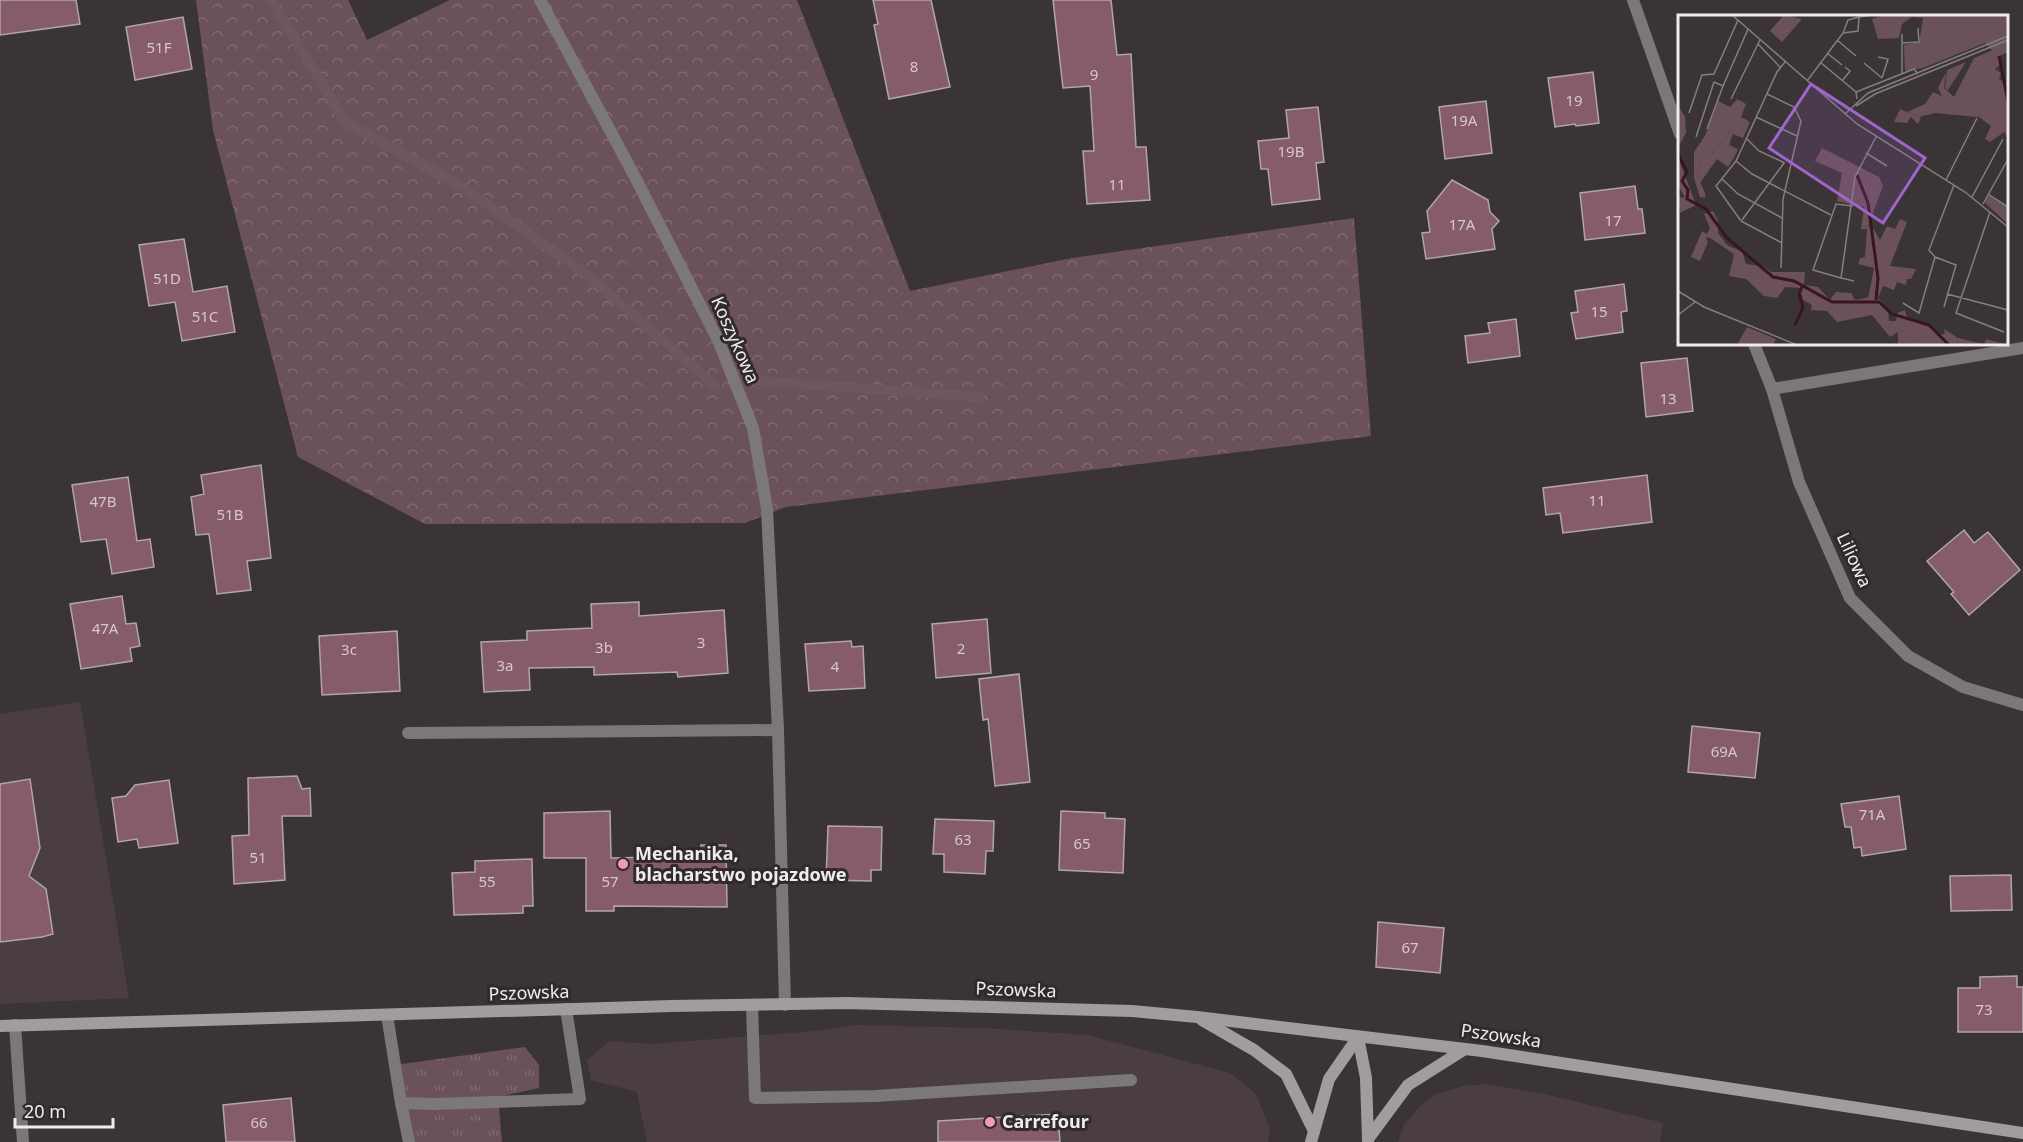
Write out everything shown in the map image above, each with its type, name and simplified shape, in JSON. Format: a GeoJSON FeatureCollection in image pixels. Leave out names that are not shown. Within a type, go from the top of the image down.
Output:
{"type":"FeatureCollection","features":[{"type":"Feature","properties":{"kind":"main road","name":"Pszowska"},"geometry":{"type":"LineString","coordinates":[[0,1026],[847,1003],[1100,1010],[1197,1017],[1465,1049],[2023,1133]]}},
{"type":"Feature","properties":{"kind":"main road"},"geometry":{"type":"LineString","coordinates":[[1197,1017],[1254,1050],[1286,1074],[1313,1136]]}},
{"type":"Feature","properties":{"kind":"main road"},"geometry":{"type":"LineString","coordinates":[[1313,1136],[1329,1079],[1358,1037]]}},
{"type":"Feature","properties":{"kind":"main road"},"geometry":{"type":"LineString","coordinates":[[1358,1037],[1366,1078],[1368,1140]]}},
{"type":"Feature","properties":{"kind":"main road"},"geometry":{"type":"LineString","coordinates":[[1368,1140],[1408,1085],[1465,1049]]}},
{"type":"Feature","properties":{"kind":"street","name":"Koszykowa"},"geometry":{"type":"LineString","coordinates":[[540,0],[635,177],[718,340],[753,428],[767,509],[778,730],[785,1005]]}},
{"type":"Feature","properties":{"kind":"street"},"geometry":{"type":"LineString","coordinates":[[1633,0],[1678,128]]}},
{"type":"Feature","properties":{"kind":"street","name":"Liliowa"},"geometry":{"type":"LineString","coordinates":[[1754,345],[1772,389],[1798,482],[1850,598],[1908,656],[1963,687],[2023,705]]}},
{"type":"Feature","properties":{"kind":"street"},"geometry":{"type":"LineString","coordinates":[[1772,389],[2023,348]]}},
{"type":"Feature","properties":{"kind":"street"},"geometry":{"type":"LineString","coordinates":[[408,733],[778,730]]}},
{"type":"Feature","properties":{"kind":"street"},"geometry":{"type":"LineString","coordinates":[[752,1006],[755,1098],[875,1096],[1131,1080]]}},
{"type":"Feature","properties":{"kind":"street"},"geometry":{"type":"LineString","coordinates":[[401,1102],[435,1104],[580,1099],[568,1034],[566,1009]]}},
{"type":"Feature","properties":{"kind":"street"},"geometry":{"type":"LineString","coordinates":[[387,1015],[409,1142]]}},
{"type":"Feature","properties":{"kind":"street"},"geometry":{"type":"LineString","coordinates":[[15,1025],[23,1142]]}},
{"type":"Feature","properties":{"kind":"shaded area"},"geometry":{"type":"Polygon","coordinates":[[[80,702],[129,998],[0,1004],[0,714],[80,702]]]}},
{"type":"Feature","properties":{"kind":"shaded area"},"geometry":{"type":"Polygon","coordinates":[[[857,1025],[984,1028],[1088,1035],[1230,1073],[1256,1094],[1270,1130],[1268,1142],[647,1142],[637,1092],[591,1080],[587,1060],[610,1041],[652,1044],[815,1031],[857,1025]]]}},
{"type":"Feature","properties":{"kind":"shaded area"},"geometry":{"type":"Polygon","coordinates":[[[1486,1084],[1545,1094],[1663,1123],[1660,1142],[1398,1142],[1404,1125],[1421,1105],[1436,1094],[1464,1086],[1486,1084]]]}},
{"type":"Feature","properties":{"kind":"green space"},"geometry":{"type":"Polygon","coordinates":[[[196,0],[348,0],[367,40],[450,0],[797,0],[910,291],[1072,258],[1354,218],[1371,436],[786,507],[745,523],[425,524],[298,457],[213,130],[196,0]]]}},
{"type":"Feature","properties":{"kind":"green space"},"geometry":{"type":"Polygon","coordinates":[[[525,1047],[539,1065],[539,1088],[498,1097],[502,1142],[409,1142],[395,1065],[525,1047]]]}},
{"type":"Feature","properties":{"kind":"building"},"geometry":{"type":"Polygon","coordinates":[[[0,0],[76,0],[80,24],[0,35],[0,0]]]}},
{"type":"Feature","properties":{"kind":"building"},"geometry":{"type":"Polygon","coordinates":[[[873,0],[931,0],[950,87],[889,99],[874,25],[878,24],[873,0]]]}},
{"type":"Feature","properties":{"kind":"building"},"geometry":{"type":"Polygon","coordinates":[[[1053,0],[1111,0],[1117,55],[1131,54],[1136,147],[1146,147],[1150,200],[1087,204],[1083,151],[1094,151],[1090,86],[1063,88],[1053,0]]]}},
{"type":"Feature","properties":{"kind":"building"},"geometry":{"type":"Polygon","coordinates":[[[183,17],[192,69],[135,80],[126,27],[183,17]]]}},
{"type":"Feature","properties":{"kind":"building"},"geometry":{"type":"Polygon","coordinates":[[[1593,72],[1599,123],[1555,127],[1548,78],[1593,72]]]}},
{"type":"Feature","properties":{"kind":"building"},"geometry":{"type":"Polygon","coordinates":[[[1486,101],[1492,153],[1445,159],[1439,107],[1486,101]]]}},
{"type":"Feature","properties":{"kind":"building"},"geometry":{"type":"Polygon","coordinates":[[[1318,107],[1324,162],[1316,163],[1320,199],[1272,205],[1268,169],[1261,169],[1258,141],[1289,138],[1286,110],[1318,107]]]}},
{"type":"Feature","properties":{"kind":"building"},"geometry":{"type":"Polygon","coordinates":[[[1452,180],[1488,200],[1490,212],[1499,221],[1492,229],[1495,249],[1426,259],[1422,233],[1430,232],[1427,211],[1452,180]]]}},
{"type":"Feature","properties":{"kind":"building"},"geometry":{"type":"Polygon","coordinates":[[[1635,186],[1638,209],[1642,209],[1645,233],[1585,240],[1580,193],[1635,186]]]}},
{"type":"Feature","properties":{"kind":"building"},"geometry":{"type":"Polygon","coordinates":[[[184,239],[193,292],[227,286],[235,332],[182,341],[175,302],[149,306],[139,245],[184,239]]]}},
{"type":"Feature","properties":{"kind":"building"},"geometry":{"type":"Polygon","coordinates":[[[1624,284],[1627,311],[1621,312],[1623,332],[1576,339],[1571,313],[1578,312],[1575,291],[1624,284]]]}},
{"type":"Feature","properties":{"kind":"building"},"geometry":{"type":"Polygon","coordinates":[[[1516,319],[1520,356],[1468,363],[1465,336],[1490,333],[1488,323],[1516,319]]]}},
{"type":"Feature","properties":{"kind":"building"},"geometry":{"type":"Polygon","coordinates":[[[1687,358],[1693,411],[1646,417],[1641,363],[1687,358]]]}},
{"type":"Feature","properties":{"kind":"building"},"geometry":{"type":"Polygon","coordinates":[[[261,465],[271,558],[247,561],[251,590],[217,594],[209,534],[196,535],[191,497],[204,494],[201,475],[261,465]]]}},
{"type":"Feature","properties":{"kind":"building"},"geometry":{"type":"Polygon","coordinates":[[[1647,475],[1652,522],[1563,533],[1560,513],[1546,515],[1543,488],[1647,475]]]}},
{"type":"Feature","properties":{"kind":"building"},"geometry":{"type":"Polygon","coordinates":[[[128,477],[137,541],[150,539],[154,567],[112,574],[106,539],[81,542],[72,485],[128,477]]]}},
{"type":"Feature","properties":{"kind":"building"},"geometry":{"type":"Polygon","coordinates":[[[1964,530],[1974,543],[1988,532],[2020,570],[1969,615],[1951,594],[1954,592],[1927,561],[1964,530]]]}},
{"type":"Feature","properties":{"kind":"building"},"geometry":{"type":"Polygon","coordinates":[[[122,596],[126,624],[136,623],[140,646],[130,648],[132,661],[81,669],[70,604],[122,596]]]}},
{"type":"Feature","properties":{"kind":"building"},"geometry":{"type":"Polygon","coordinates":[[[639,602],[639,616],[724,610],[728,673],[678,677],[677,672],[594,675],[594,667],[529,668],[530,690],[484,692],[481,642],[527,640],[527,631],[592,628],[591,604],[639,602]]]}},
{"type":"Feature","properties":{"kind":"building"},"geometry":{"type":"Polygon","coordinates":[[[987,619],[991,673],[936,678],[932,624],[987,619]]]}},
{"type":"Feature","properties":{"kind":"building"},"geometry":{"type":"Polygon","coordinates":[[[397,631],[400,691],[322,695],[319,636],[397,631]]]}},
{"type":"Feature","properties":{"kind":"building"},"geometry":{"type":"Polygon","coordinates":[[[851,641],[852,647],[863,646],[865,688],[809,691],[805,644],[851,641]]]}},
{"type":"Feature","properties":{"kind":"building"},"geometry":{"type":"Polygon","coordinates":[[[1019,674],[1030,782],[995,786],[988,719],[983,720],[979,679],[1019,674]]]}},
{"type":"Feature","properties":{"kind":"building"},"geometry":{"type":"Polygon","coordinates":[[[1692,726],[1760,733],[1755,778],[1688,772],[1692,726]]]}},
{"type":"Feature","properties":{"kind":"building"},"geometry":{"type":"Polygon","coordinates":[[[297,776],[302,789],[310,788],[311,816],[282,816],[285,880],[234,884],[232,836],[249,835],[248,778],[297,776]]]}},
{"type":"Feature","properties":{"kind":"building"},"geometry":{"type":"Polygon","coordinates":[[[30,779],[40,848],[29,876],[46,889],[53,934],[0,942],[0,784],[30,779]]]}},
{"type":"Feature","properties":{"kind":"building"},"geometry":{"type":"Polygon","coordinates":[[[169,780],[178,843],[139,848],[137,839],[118,842],[112,798],[126,796],[135,785],[169,780]]]}},
{"type":"Feature","properties":{"kind":"building"},"geometry":{"type":"Polygon","coordinates":[[[1899,796],[1906,849],[1862,856],[1861,847],[1854,848],[1851,827],[1845,827],[1841,804],[1899,796]]]}},
{"type":"Feature","properties":{"kind":"building"},"geometry":{"type":"Polygon","coordinates":[[[610,811],[611,858],[701,856],[701,845],[726,845],[727,907],[614,906],[614,911],[586,911],[586,858],[544,858],[544,813],[610,811]]]}},
{"type":"Feature","properties":{"kind":"building"},"geometry":{"type":"Polygon","coordinates":[[[1061,811],[1105,813],[1105,818],[1125,819],[1123,873],[1059,870],[1061,811]]]}},
{"type":"Feature","properties":{"kind":"building"},"geometry":{"type":"Polygon","coordinates":[[[935,819],[994,821],[993,851],[986,851],[985,874],[944,872],[944,854],[933,854],[935,819]]]}},
{"type":"Feature","properties":{"kind":"building"},"geometry":{"type":"Polygon","coordinates":[[[828,826],[882,827],[881,870],[871,870],[871,881],[826,880],[828,826]]]}},
{"type":"Feature","properties":{"kind":"building"},"geometry":{"type":"Polygon","coordinates":[[[532,859],[533,906],[523,906],[523,913],[454,915],[452,873],[475,872],[475,861],[532,859]]]}},
{"type":"Feature","properties":{"kind":"building"},"geometry":{"type":"Polygon","coordinates":[[[2011,875],[2012,910],[1951,911],[1950,876],[2011,875]]]}},
{"type":"Feature","properties":{"kind":"building"},"geometry":{"type":"Polygon","coordinates":[[[1378,922],[1444,928],[1440,973],[1376,967],[1378,922]]]}},
{"type":"Feature","properties":{"kind":"building"},"geometry":{"type":"Polygon","coordinates":[[[2017,976],[2017,987],[2023,987],[2023,1032],[1958,1032],[1958,988],[1980,988],[1980,977],[2017,976]]]}},
{"type":"Feature","properties":{"kind":"building"},"geometry":{"type":"Polygon","coordinates":[[[291,1098],[295,1142],[226,1142],[223,1105],[291,1098]]]}},
{"type":"Feature","properties":{"kind":"building"},"geometry":{"type":"Polygon","coordinates":[[[1058,1114],[1060,1142],[938,1142],[938,1121],[1058,1114]]]}},
{"type":"Feature","properties":{"kind":"waterway"},"geometry":{"type":"LineString","coordinates":[[271,0],[345,122],[461,186],[589,276],[715,386]]}},
{"type":"Feature","properties":{"kind":"waterway"},"geometry":{"type":"LineString","coordinates":[[759,381],[979,397]]}},
{"type":"Feature","properties":{"kind":"place","name":"Mechanika, blacharstwo pojazdowe"},"geometry":{"type":"Point","coordinates":[623,864]}},
{"type":"Feature","properties":{"kind":"place","name":"Carrefour"},"geometry":{"type":"Point","coordinates":[990,1122]}}]}
